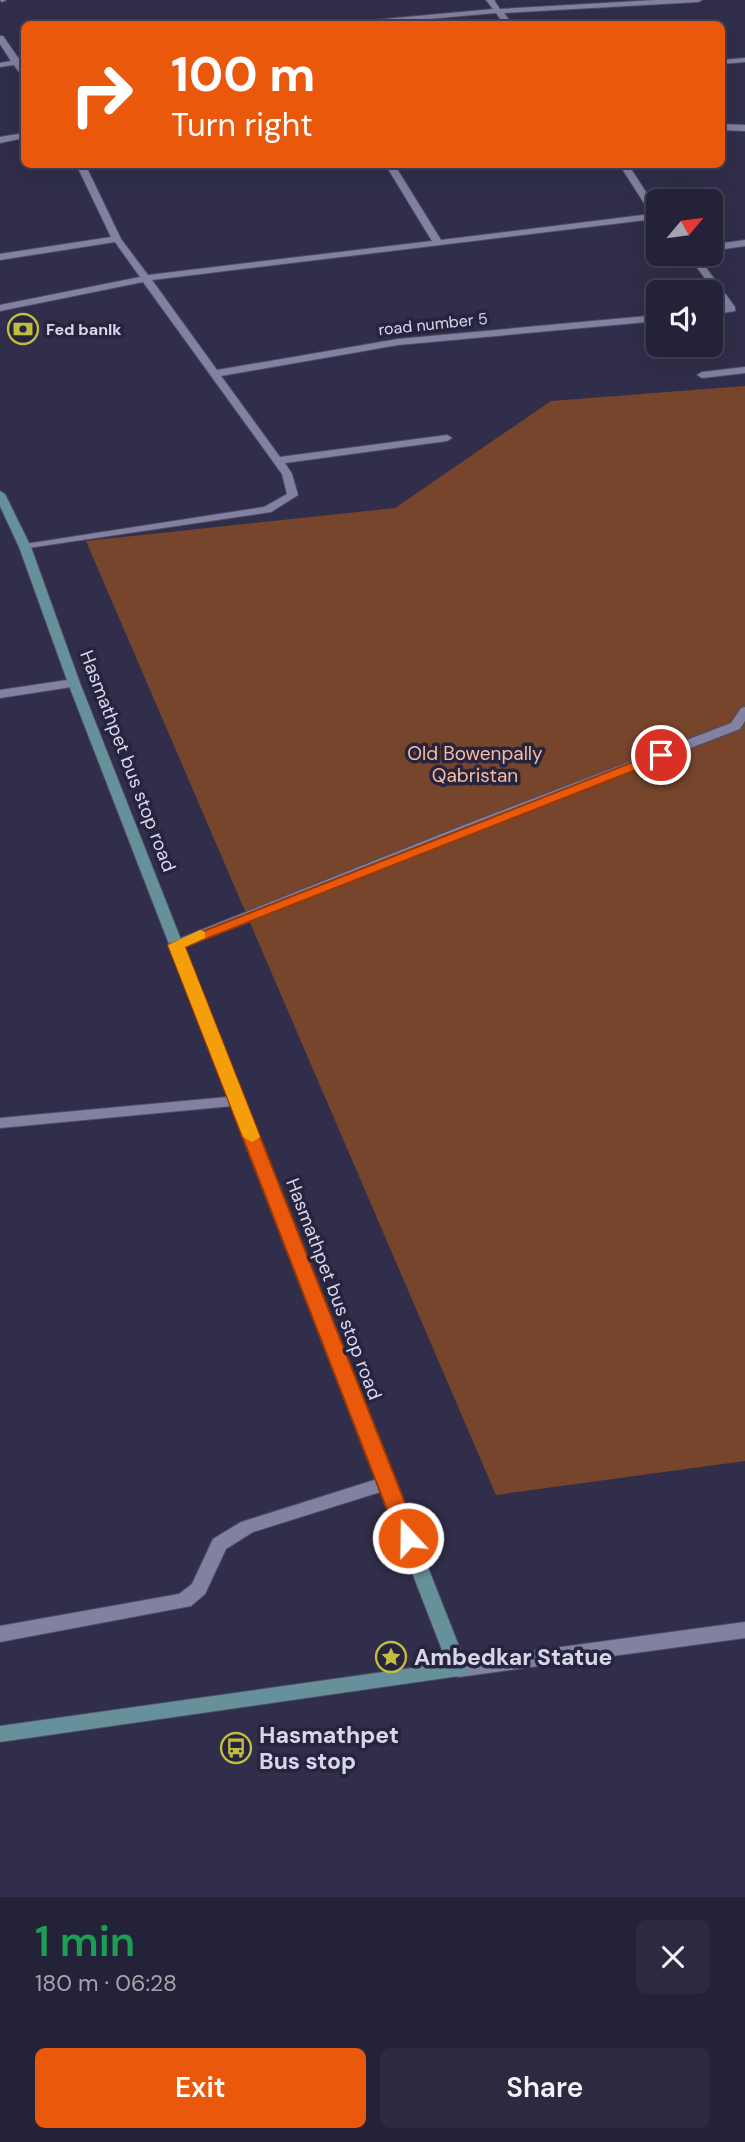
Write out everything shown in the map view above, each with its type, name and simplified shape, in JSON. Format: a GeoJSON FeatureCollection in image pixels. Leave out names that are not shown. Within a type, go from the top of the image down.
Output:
{"type":"FeatureCollection","features":[{"type":"Feature","properties":{"kind":"street"},"geometry":{"type":"LineString","coordinates":[[490,0],[505,21]]}},
{"type":"Feature","properties":{"kind":"street"},"geometry":{"type":"LineString","coordinates":[[385,21],[496,11],[698,0]]}},
{"type":"Feature","properties":{"kind":"street"},"geometry":{"type":"LineString","coordinates":[[0,38],[21,62]]}},
{"type":"Feature","properties":{"kind":"street"},"geometry":{"type":"LineString","coordinates":[[725,62],[745,60]]}},
{"type":"Feature","properties":{"kind":"street"},"geometry":{"type":"LineString","coordinates":[[0,65],[21,62]]}},
{"type":"Feature","properties":{"kind":"street"},"geometry":{"type":"LineString","coordinates":[[725,127],[745,128]]}},
{"type":"Feature","properties":{"kind":"street"},"geometry":{"type":"LineString","coordinates":[[0,140],[21,136]]}},
{"type":"Feature","properties":{"kind":"street"},"geometry":{"type":"LineString","coordinates":[[25,547],[267,510],[293,495],[287,474],[148,278],[117,239],[82,168]]}},
{"type":"Feature","properties":{"kind":"street"},"geometry":{"type":"LineString","coordinates":[[391,168],[437,242]]}},
{"type":"Feature","properties":{"kind":"street"},"geometry":{"type":"LineString","coordinates":[[626,168],[646,200]]}},
{"type":"Feature","properties":{"kind":"street"},"geometry":{"type":"LineString","coordinates":[[0,308],[148,278],[646,218]]}},
{"type":"Feature","properties":{"kind":"street"},"geometry":{"type":"LineString","coordinates":[[0,257],[117,239]]}},
{"type":"Feature","properties":{"kind":"street"},"geometry":{"type":"LineString","coordinates":[[723,246],[745,243]]}},
{"type":"Feature","properties":{"kind":"street"},"geometry":{"type":"LineString","coordinates":[[723,297],[732,309],[723,310]]}},
{"type":"Feature","properties":{"kind":"street","name":"road number 5"},"geometry":{"type":"LineString","coordinates":[[214,374],[398,342],[646,319]]}},
{"type":"Feature","properties":{"kind":"street"},"geometry":{"type":"LineString","coordinates":[[702,375],[745,370]]}},
{"type":"Feature","properties":{"kind":"street"},"geometry":{"type":"LineString","coordinates":[[276,461],[447,438]]}},
{"type":"Feature","properties":{"kind":"street","name":"Hasmathpet bus stop road"},"geometry":{"type":"LineString","coordinates":[[0,494],[25,547],[74,683],[459,1669]]}},
{"type":"Feature","properties":{"kind":"street"},"geometry":{"type":"LineString","coordinates":[[0,694],[74,683]]}},
{"type":"Feature","properties":{"kind":"street"},"geometry":{"type":"LineString","coordinates":[[176,945],[446,836],[736,726],[745,711]]}},
{"type":"Feature","properties":{"kind":"street"},"geometry":{"type":"LineString","coordinates":[[0,1123],[238,1101]]}},
{"type":"Feature","properties":{"kind":"street"},"geometry":{"type":"LineString","coordinates":[[0,1634],[184,1601],[199,1589],[219,1544],[237,1533],[387,1483]]}},
{"type":"Feature","properties":{"kind":"street"},"geometry":{"type":"LineString","coordinates":[[0,1734],[745,1630]]}},
{"type":"Feature","properties":{"kind":"green space","name":"Old Bowenpally Qabristan"},"geometry":{"type":"Polygon","coordinates":[[[745,386],[745,1461],[496,1495],[86,541],[395,508],[551,401],[745,386]]]}},
{"type":"Feature","properties":{"kind":"slow traffic"},"geometry":{"type":"LineString","coordinates":[[200,935],[176,945],[252,1137]]}},
{"type":"Feature","properties":{"kind":"place","name":"Fed banlk"},"geometry":{"type":"Point","coordinates":[23,329]}},
{"type":"Feature","properties":{"kind":"place","name":"Ambedkar Statue"},"geometry":{"type":"Point","coordinates":[391,1657]}},
{"type":"Feature","properties":{"kind":"place","name":"Hasmathpet Bus stop"},"geometry":{"type":"Point","coordinates":[236,1748]}},
{"type":"Feature","properties":{"kind":"route"},"geometry":{"type":"LineString","coordinates":[[408,1538],[176,945],[661,755]]}}]}
